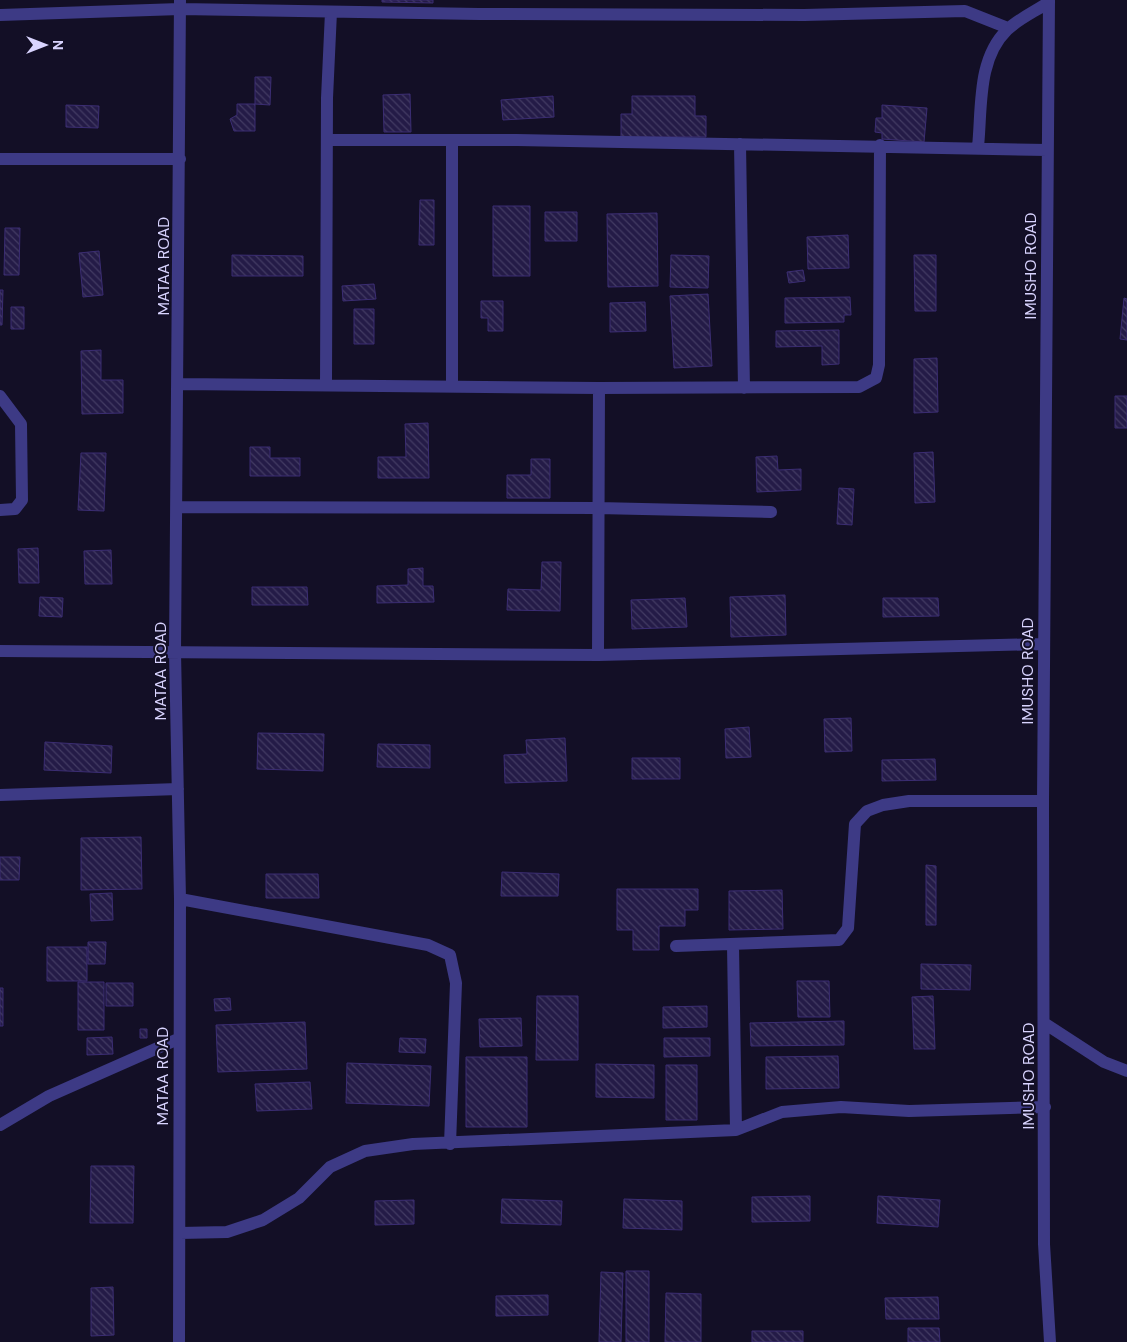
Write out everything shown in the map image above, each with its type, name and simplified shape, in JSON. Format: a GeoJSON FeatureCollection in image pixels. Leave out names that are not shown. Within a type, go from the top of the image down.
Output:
{"type":"FeatureCollection","features":[{"type":"Feature","properties":{"kind":"street"},"geometry":{"type":"LineString","coordinates":[[978,147],[985,68],[994,44],[1008,28],[1049,1]]}},
{"type":"Feature","properties":{"kind":"street","name":"IMUSHO ROAD"},"geometry":{"type":"LineString","coordinates":[[1049,1],[1043,800],[1044,1244],[1050,1342]]}},
{"type":"Feature","properties":{"kind":"street"},"geometry":{"type":"LineString","coordinates":[[0,15],[180,4],[330,12],[804,15],[965,11],[1008,28]]}},
{"type":"Feature","properties":{"kind":"street","name":"MATAA ROAD"},"geometry":{"type":"LineString","coordinates":[[179,1342],[178,1039],[180,899],[175,652],[180,4]]}},
{"type":"Feature","properties":{"kind":"street"},"geometry":{"type":"LineString","coordinates":[[326,386],[330,12]]}},
{"type":"Feature","properties":{"kind":"street"},"geometry":{"type":"LineString","coordinates":[[328,140],[880,145],[1047,150]]}},
{"type":"Feature","properties":{"kind":"street"},"geometry":{"type":"LineString","coordinates":[[452,141],[452,386]]}},
{"type":"Feature","properties":{"kind":"street"},"geometry":{"type":"LineString","coordinates":[[740,144],[744,388]]}},
{"type":"Feature","properties":{"kind":"street"},"geometry":{"type":"LineString","coordinates":[[178,384],[599,388],[859,387],[876,378],[879,365],[880,145]]}},
{"type":"Feature","properties":{"kind":"street"},"geometry":{"type":"LineString","coordinates":[[0,159],[180,159]]}},
{"type":"Feature","properties":{"kind":"street"},"geometry":{"type":"LineString","coordinates":[[598,655],[599,388]]}},
{"type":"Feature","properties":{"kind":"street"},"geometry":{"type":"LineString","coordinates":[[0,396],[21,424],[22,500],[15,509],[0,510]]}},
{"type":"Feature","properties":{"kind":"street"},"geometry":{"type":"LineString","coordinates":[[177,507],[598,508],[771,512]]}},
{"type":"Feature","properties":{"kind":"street"},"geometry":{"type":"LineString","coordinates":[[0,651],[598,655],[1043,644]]}},
{"type":"Feature","properties":{"kind":"street"},"geometry":{"type":"LineString","coordinates":[[0,795],[178,789]]}},
{"type":"Feature","properties":{"kind":"street"},"geometry":{"type":"LineString","coordinates":[[676,946],[733,946],[839,940],[848,928],[856,824],[867,812],[883,805],[909,800],[1043,800]]}},
{"type":"Feature","properties":{"kind":"street"},"geometry":{"type":"LineString","coordinates":[[180,899],[428,945],[450,955],[456,983],[450,1144]]}},
{"type":"Feature","properties":{"kind":"street"},"geometry":{"type":"LineString","coordinates":[[733,946],[736,1130]]}},
{"type":"Feature","properties":{"kind":"street"},"geometry":{"type":"LineString","coordinates":[[1044,1023],[1104,1062],[1127,1071]]}},
{"type":"Feature","properties":{"kind":"street"},"geometry":{"type":"LineString","coordinates":[[0,1125],[49,1096],[178,1039]]}},
{"type":"Feature","properties":{"kind":"street"},"geometry":{"type":"LineString","coordinates":[[180,1233],[227,1232],[263,1220],[298,1198],[330,1167],[365,1151],[413,1144],[450,1144],[736,1130],[782,1112],[841,1107],[908,1111],[1045,1107]]}},
{"type":"Feature","properties":{"kind":"building"},"geometry":{"type":"Polygon","coordinates":[[[382,0],[433,0],[433,3],[382,2],[382,0]]]}},
{"type":"Feature","properties":{"kind":"building"},"geometry":{"type":"Polygon","coordinates":[[[255,77],[271,77],[270,105],[255,104],[255,77]]]}},
{"type":"Feature","properties":{"kind":"building"},"geometry":{"type":"Polygon","coordinates":[[[410,94],[411,132],[384,132],[383,95],[410,94]]]}},
{"type":"Feature","properties":{"kind":"building"},"geometry":{"type":"Polygon","coordinates":[[[553,96],[554,117],[503,120],[501,100],[553,96]]]}},
{"type":"Feature","properties":{"kind":"building"},"geometry":{"type":"Polygon","coordinates":[[[632,96],[695,96],[695,116],[706,116],[706,137],[621,137],[621,114],[632,114],[632,96]]]}},
{"type":"Feature","properties":{"kind":"building"},"geometry":{"type":"Polygon","coordinates":[[[237,104],[255,104],[255,131],[234,131],[230,119],[237,115],[237,104]]]}},
{"type":"Feature","properties":{"kind":"building"},"geometry":{"type":"Polygon","coordinates":[[[66,105],[99,106],[98,128],[66,127],[66,105]]]}},
{"type":"Feature","properties":{"kind":"building"},"geometry":{"type":"Polygon","coordinates":[[[882,105],[927,108],[924,142],[882,139],[882,133],[875,132],[876,118],[882,118],[882,105]]]}},
{"type":"Feature","properties":{"kind":"building"},"geometry":{"type":"Polygon","coordinates":[[[420,200],[434,200],[434,245],[419,245],[420,200]]]}},
{"type":"Feature","properties":{"kind":"building"},"geometry":{"type":"Polygon","coordinates":[[[493,206],[530,206],[530,276],[493,276],[493,206]]]}},
{"type":"Feature","properties":{"kind":"building"},"geometry":{"type":"Polygon","coordinates":[[[545,212],[577,212],[577,241],[545,241],[545,212]]]}},
{"type":"Feature","properties":{"kind":"building"},"geometry":{"type":"Polygon","coordinates":[[[657,213],[658,286],[608,287],[607,214],[657,213]]]}},
{"type":"Feature","properties":{"kind":"building"},"geometry":{"type":"Polygon","coordinates":[[[5,228],[20,228],[19,275],[4,275],[5,228]]]}},
{"type":"Feature","properties":{"kind":"building"},"geometry":{"type":"Polygon","coordinates":[[[848,235],[849,268],[808,269],[807,237],[848,235]]]}},
{"type":"Feature","properties":{"kind":"building"},"geometry":{"type":"Polygon","coordinates":[[[99,251],[103,295],[83,297],[79,253],[99,251]]]}},
{"type":"Feature","properties":{"kind":"building"},"geometry":{"type":"Polygon","coordinates":[[[232,255],[303,256],[303,276],[232,276],[232,255]]]}},
{"type":"Feature","properties":{"kind":"building"},"geometry":{"type":"Polygon","coordinates":[[[671,255],[709,256],[708,288],[670,287],[671,255]]]}},
{"type":"Feature","properties":{"kind":"building"},"geometry":{"type":"Polygon","coordinates":[[[914,255],[936,255],[936,311],[915,311],[914,255]]]}},
{"type":"Feature","properties":{"kind":"building"},"geometry":{"type":"Polygon","coordinates":[[[803,270],[805,281],[789,283],[787,272],[803,270]]]}},
{"type":"Feature","properties":{"kind":"building"},"geometry":{"type":"Polygon","coordinates":[[[374,284],[376,299],[343,301],[342,286],[374,284]]]}},
{"type":"Feature","properties":{"kind":"building"},"geometry":{"type":"Polygon","coordinates":[[[0,290],[3,290],[2,325],[0,325],[0,290]]]}},
{"type":"Feature","properties":{"kind":"building"},"geometry":{"type":"Polygon","coordinates":[[[708,294],[712,366],[674,368],[670,296],[708,294]]]}},
{"type":"Feature","properties":{"kind":"building"},"geometry":{"type":"Polygon","coordinates":[[[850,297],[851,315],[844,315],[844,322],[785,323],[785,298],[850,297]]]}},
{"type":"Feature","properties":{"kind":"building"},"geometry":{"type":"Polygon","coordinates":[[[1124,298],[1127,299],[1127,340],[1120,339],[1124,298]]]}},
{"type":"Feature","properties":{"kind":"building"},"geometry":{"type":"Polygon","coordinates":[[[481,301],[503,301],[503,331],[488,331],[488,318],[481,318],[481,301]]]}},
{"type":"Feature","properties":{"kind":"building"},"geometry":{"type":"Polygon","coordinates":[[[645,302],[646,331],[610,332],[610,303],[645,302]]]}},
{"type":"Feature","properties":{"kind":"building"},"geometry":{"type":"Polygon","coordinates":[[[11,307],[24,307],[24,329],[11,329],[11,307]]]}},
{"type":"Feature","properties":{"kind":"building"},"geometry":{"type":"Polygon","coordinates":[[[354,309],[374,309],[374,344],[354,344],[354,309]]]}},
{"type":"Feature","properties":{"kind":"building"},"geometry":{"type":"Polygon","coordinates":[[[839,330],[839,364],[822,365],[822,346],[776,347],[776,331],[839,330]]]}},
{"type":"Feature","properties":{"kind":"building"},"geometry":{"type":"Polygon","coordinates":[[[101,350],[101,380],[123,380],[123,413],[82,414],[81,351],[101,350]]]}},
{"type":"Feature","properties":{"kind":"building"},"geometry":{"type":"Polygon","coordinates":[[[937,358],[938,412],[914,413],[914,359],[937,358]]]}},
{"type":"Feature","properties":{"kind":"building"},"geometry":{"type":"Polygon","coordinates":[[[1115,396],[1127,396],[1127,428],[1115,428],[1115,396]]]}},
{"type":"Feature","properties":{"kind":"building"},"geometry":{"type":"Polygon","coordinates":[[[428,423],[429,478],[378,478],[378,457],[406,457],[405,424],[428,423]]]}},
{"type":"Feature","properties":{"kind":"building"},"geometry":{"type":"Polygon","coordinates":[[[250,447],[270,447],[270,458],[300,458],[300,476],[250,476],[250,447]]]}},
{"type":"Feature","properties":{"kind":"building"},"geometry":{"type":"Polygon","coordinates":[[[933,452],[935,502],[915,503],[914,453],[933,452]]]}},
{"type":"Feature","properties":{"kind":"building"},"geometry":{"type":"Polygon","coordinates":[[[81,453],[106,453],[104,511],[78,510],[81,453]]]}},
{"type":"Feature","properties":{"kind":"building"},"geometry":{"type":"Polygon","coordinates":[[[777,456],[778,470],[801,469],[801,490],[757,492],[756,457],[777,456]]]}},
{"type":"Feature","properties":{"kind":"building"},"geometry":{"type":"Polygon","coordinates":[[[531,459],[550,459],[550,498],[507,498],[507,475],[531,475],[531,459]]]}},
{"type":"Feature","properties":{"kind":"building"},"geometry":{"type":"Polygon","coordinates":[[[839,488],[854,489],[852,525],[837,524],[839,488]]]}},
{"type":"Feature","properties":{"kind":"building"},"geometry":{"type":"Polygon","coordinates":[[[38,548],[39,583],[19,583],[18,549],[38,548]]]}},
{"type":"Feature","properties":{"kind":"building"},"geometry":{"type":"Polygon","coordinates":[[[111,550],[112,584],[85,584],[84,551],[111,550]]]}},
{"type":"Feature","properties":{"kind":"building"},"geometry":{"type":"Polygon","coordinates":[[[542,562],[561,562],[560,611],[507,610],[508,589],[541,590],[542,562]]]}},
{"type":"Feature","properties":{"kind":"building"},"geometry":{"type":"Polygon","coordinates":[[[423,568],[423,586],[433,586],[434,602],[377,603],[377,586],[408,585],[408,569],[423,568]]]}},
{"type":"Feature","properties":{"kind":"building"},"geometry":{"type":"Polygon","coordinates":[[[252,587],[307,587],[308,605],[252,605],[252,587]]]}},
{"type":"Feature","properties":{"kind":"building"},"geometry":{"type":"Polygon","coordinates":[[[785,595],[786,635],[731,637],[730,597],[785,595]]]}},
{"type":"Feature","properties":{"kind":"building"},"geometry":{"type":"Polygon","coordinates":[[[40,597],[63,598],[62,617],[39,616],[40,597]]]}},
{"type":"Feature","properties":{"kind":"building"},"geometry":{"type":"Polygon","coordinates":[[[685,598],[687,627],[632,629],[631,600],[685,598]]]}},
{"type":"Feature","properties":{"kind":"building"},"geometry":{"type":"Polygon","coordinates":[[[883,598],[938,598],[939,616],[883,617],[883,598]]]}},
{"type":"Feature","properties":{"kind":"building"},"geometry":{"type":"Polygon","coordinates":[[[851,718],[852,751],[825,752],[824,719],[851,718]]]}},
{"type":"Feature","properties":{"kind":"building"},"geometry":{"type":"Polygon","coordinates":[[[749,727],[751,757],[726,758],[725,729],[749,727]]]}},
{"type":"Feature","properties":{"kind":"building"},"geometry":{"type":"Polygon","coordinates":[[[258,733],[324,734],[323,771],[257,769],[258,733]]]}},
{"type":"Feature","properties":{"kind":"building"},"geometry":{"type":"Polygon","coordinates":[[[565,738],[567,781],[505,783],[504,755],[527,754],[526,740],[565,738]]]}},
{"type":"Feature","properties":{"kind":"building"},"geometry":{"type":"Polygon","coordinates":[[[45,742],[112,746],[111,773],[44,770],[45,742]]]}},
{"type":"Feature","properties":{"kind":"building"},"geometry":{"type":"Polygon","coordinates":[[[378,744],[430,745],[430,768],[377,767],[378,744]]]}},
{"type":"Feature","properties":{"kind":"building"},"geometry":{"type":"Polygon","coordinates":[[[632,758],[680,758],[680,779],[632,779],[632,758]]]}},
{"type":"Feature","properties":{"kind":"building"},"geometry":{"type":"Polygon","coordinates":[[[935,759],[936,780],[882,781],[882,760],[935,759]]]}},
{"type":"Feature","properties":{"kind":"building"},"geometry":{"type":"Polygon","coordinates":[[[141,837],[142,889],[81,890],[81,838],[141,837]]]}},
{"type":"Feature","properties":{"kind":"building"},"geometry":{"type":"Polygon","coordinates":[[[0,857],[20,857],[19,880],[0,880],[0,857]]]}},
{"type":"Feature","properties":{"kind":"building"},"geometry":{"type":"Polygon","coordinates":[[[926,865],[936,866],[936,925],[926,925],[926,865]]]}},
{"type":"Feature","properties":{"kind":"building"},"geometry":{"type":"Polygon","coordinates":[[[502,872],[559,874],[558,896],[501,896],[502,872]]]}},
{"type":"Feature","properties":{"kind":"building"},"geometry":{"type":"Polygon","coordinates":[[[266,874],[318,874],[319,898],[266,898],[266,874]]]}},
{"type":"Feature","properties":{"kind":"building"},"geometry":{"type":"Polygon","coordinates":[[[617,889],[698,889],[698,910],[685,910],[685,926],[659,926],[659,950],[633,950],[633,930],[617,930],[617,889]]]}},
{"type":"Feature","properties":{"kind":"building"},"geometry":{"type":"Polygon","coordinates":[[[782,890],[783,929],[729,930],[729,891],[782,890]]]}},
{"type":"Feature","properties":{"kind":"building"},"geometry":{"type":"Polygon","coordinates":[[[112,893],[113,920],[91,921],[90,894],[112,893]]]}},
{"type":"Feature","properties":{"kind":"building"},"geometry":{"type":"Polygon","coordinates":[[[88,942],[106,942],[105,964],[88,964],[88,942]]]}},
{"type":"Feature","properties":{"kind":"building"},"geometry":{"type":"Polygon","coordinates":[[[47,947],[87,947],[87,981],[47,981],[47,947]]]}},
{"type":"Feature","properties":{"kind":"building"},"geometry":{"type":"Polygon","coordinates":[[[921,964],[971,965],[970,990],[921,989],[921,964]]]}},
{"type":"Feature","properties":{"kind":"building"},"geometry":{"type":"Polygon","coordinates":[[[797,981],[829,981],[830,1017],[798,1017],[797,981]]]}},
{"type":"Feature","properties":{"kind":"building"},"geometry":{"type":"Polygon","coordinates":[[[78,982],[104,982],[104,1030],[78,1030],[78,982]]]}},
{"type":"Feature","properties":{"kind":"building"},"geometry":{"type":"Polygon","coordinates":[[[106,983],[133,983],[133,1006],[106,1006],[106,983]]]}},
{"type":"Feature","properties":{"kind":"building"},"geometry":{"type":"Polygon","coordinates":[[[0,988],[3,988],[3,1026],[0,1026],[0,988]]]}},
{"type":"Feature","properties":{"kind":"building"},"geometry":{"type":"Polygon","coordinates":[[[537,996],[578,996],[578,1060],[536,1060],[537,996]]]}},
{"type":"Feature","properties":{"kind":"building"},"geometry":{"type":"Polygon","coordinates":[[[933,996],[935,1049],[914,1049],[912,997],[933,996]]]}},
{"type":"Feature","properties":{"kind":"building"},"geometry":{"type":"Polygon","coordinates":[[[230,998],[231,1010],[215,1011],[214,999],[230,998]]]}},
{"type":"Feature","properties":{"kind":"building"},"geometry":{"type":"Polygon","coordinates":[[[707,1006],[707,1027],[663,1028],[663,1007],[707,1006]]]}},
{"type":"Feature","properties":{"kind":"building"},"geometry":{"type":"Polygon","coordinates":[[[521,1018],[522,1046],[480,1047],[479,1019],[521,1018]]]}},
{"type":"Feature","properties":{"kind":"building"},"geometry":{"type":"Polygon","coordinates":[[[844,1021],[844,1045],[751,1046],[750,1023],[844,1021]]]}},
{"type":"Feature","properties":{"kind":"building"},"geometry":{"type":"Polygon","coordinates":[[[305,1022],[307,1069],[218,1072],[216,1025],[305,1022]]]}},
{"type":"Feature","properties":{"kind":"building"},"geometry":{"type":"Polygon","coordinates":[[[140,1029],[147,1029],[147,1038],[140,1038],[140,1029]]]}},
{"type":"Feature","properties":{"kind":"building"},"geometry":{"type":"Polygon","coordinates":[[[112,1037],[113,1054],[87,1055],[87,1038],[112,1037]]]}},
{"type":"Feature","properties":{"kind":"building"},"geometry":{"type":"Polygon","coordinates":[[[400,1038],[426,1039],[425,1053],[399,1052],[400,1038]]]}},
{"type":"Feature","properties":{"kind":"building"},"geometry":{"type":"Polygon","coordinates":[[[664,1038],[710,1038],[710,1056],[664,1057],[664,1038]]]}},
{"type":"Feature","properties":{"kind":"building"},"geometry":{"type":"Polygon","coordinates":[[[838,1056],[839,1088],[766,1089],[766,1057],[838,1056]]]}},
{"type":"Feature","properties":{"kind":"building"},"geometry":{"type":"Polygon","coordinates":[[[466,1057],[527,1057],[527,1127],[466,1127],[466,1057]]]}},
{"type":"Feature","properties":{"kind":"building"},"geometry":{"type":"Polygon","coordinates":[[[347,1063],[431,1066],[429,1106],[346,1103],[347,1063]]]}},
{"type":"Feature","properties":{"kind":"building"},"geometry":{"type":"Polygon","coordinates":[[[596,1064],[654,1065],[654,1098],[596,1097],[596,1064]]]}},
{"type":"Feature","properties":{"kind":"building"},"geometry":{"type":"Polygon","coordinates":[[[666,1065],[697,1065],[697,1120],[666,1120],[666,1065]]]}},
{"type":"Feature","properties":{"kind":"building"},"geometry":{"type":"Polygon","coordinates":[[[310,1082],[312,1109],[257,1111],[255,1084],[310,1082]]]}},
{"type":"Feature","properties":{"kind":"building"},"geometry":{"type":"Polygon","coordinates":[[[91,1166],[134,1166],[133,1223],[90,1223],[91,1166]]]}},
{"type":"Feature","properties":{"kind":"building"},"geometry":{"type":"Polygon","coordinates":[[[810,1196],[810,1221],[752,1222],[752,1197],[810,1196]]]}},
{"type":"Feature","properties":{"kind":"building"},"geometry":{"type":"Polygon","coordinates":[[[878,1196],[940,1200],[938,1227],[877,1223],[878,1196]]]}},
{"type":"Feature","properties":{"kind":"building"},"geometry":{"type":"Polygon","coordinates":[[[502,1199],[562,1201],[561,1225],[501,1223],[502,1199]]]}},
{"type":"Feature","properties":{"kind":"building"},"geometry":{"type":"Polygon","coordinates":[[[624,1199],[682,1201],[682,1230],[623,1228],[624,1199]]]}},
{"type":"Feature","properties":{"kind":"building"},"geometry":{"type":"Polygon","coordinates":[[[414,1200],[414,1224],[375,1225],[375,1201],[414,1200]]]}},
{"type":"Feature","properties":{"kind":"building"},"geometry":{"type":"Polygon","coordinates":[[[626,1271],[649,1271],[649,1342],[626,1342],[626,1271]]]}},
{"type":"Feature","properties":{"kind":"building"},"geometry":{"type":"Polygon","coordinates":[[[601,1272],[623,1273],[621,1342],[599,1342],[601,1272]]]}},
{"type":"Feature","properties":{"kind":"building"},"geometry":{"type":"Polygon","coordinates":[[[113,1287],[114,1335],[91,1336],[91,1288],[113,1287]]]}},
{"type":"Feature","properties":{"kind":"building"},"geometry":{"type":"Polygon","coordinates":[[[666,1293],[701,1294],[701,1342],[665,1342],[666,1293]]]}},
{"type":"Feature","properties":{"kind":"building"},"geometry":{"type":"Polygon","coordinates":[[[548,1295],[548,1315],[496,1316],[496,1296],[548,1295]]]}},
{"type":"Feature","properties":{"kind":"building"},"geometry":{"type":"Polygon","coordinates":[[[938,1297],[939,1319],[886,1319],[885,1298],[938,1297]]]}},
{"type":"Feature","properties":{"kind":"building"},"geometry":{"type":"Polygon","coordinates":[[[908,1328],[939,1328],[940,1342],[908,1342],[908,1328]]]}},
{"type":"Feature","properties":{"kind":"building"},"geometry":{"type":"Polygon","coordinates":[[[752,1331],[803,1331],[803,1342],[752,1342],[752,1331]]]}}]}
